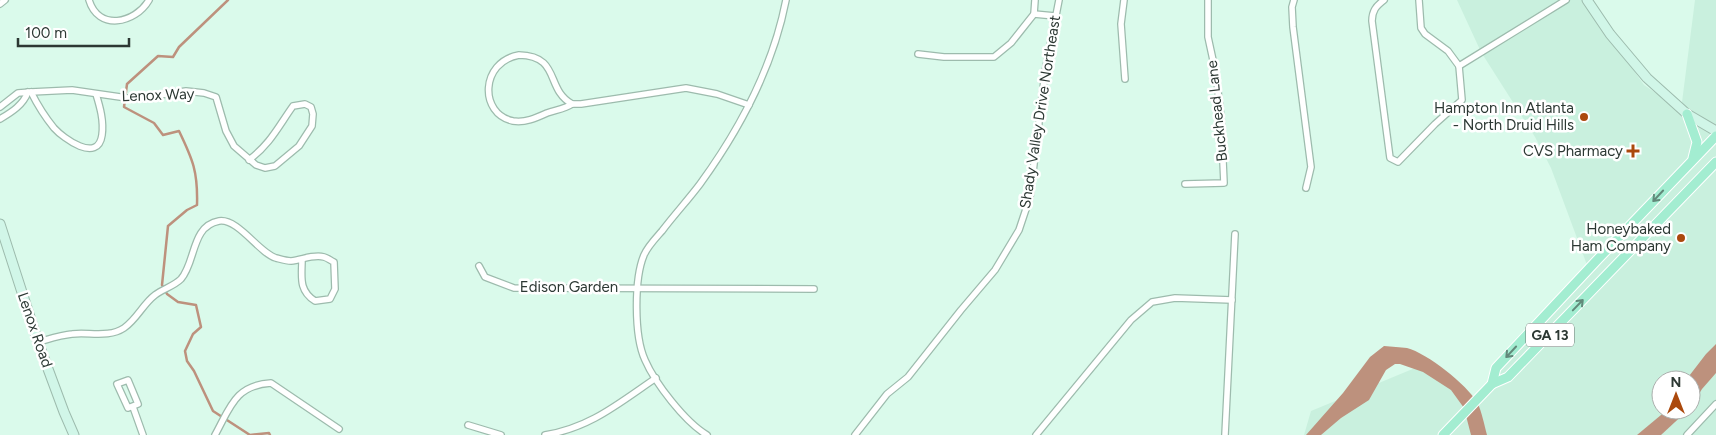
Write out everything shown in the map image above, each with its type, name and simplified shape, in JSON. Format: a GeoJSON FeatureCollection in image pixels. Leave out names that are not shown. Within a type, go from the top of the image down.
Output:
{"type":"FeatureCollection","features":[{"type":"Feature","properties":{"kind":"main road"},"geometry":{"type":"LineString","coordinates":[[1687,114],[1696,142],[1692,161]]}},
{"type":"Feature","properties":{"kind":"main road","name":"GA 13"},"geometry":{"type":"LineString","coordinates":[[1492,384],[1496,368],[1716,136]]}},
{"type":"Feature","properties":{"kind":"main road","name":"GA 13"},"geometry":{"type":"LineString","coordinates":[[1443,435],[1492,384],[1508,377],[1716,162]]}},
{"type":"Feature","properties":{"kind":"street"},"geometry":{"type":"LineString","coordinates":[[0,4],[5,0]]}},
{"type":"Feature","properties":{"kind":"street"},"geometry":{"type":"LineString","coordinates":[[89,0],[95,12],[103,18],[118,22],[135,15],[146,6],[148,0]]}},
{"type":"Feature","properties":{"kind":"street"},"geometry":{"type":"LineString","coordinates":[[707,435],[684,416],[645,360],[639,343],[638,288],[642,262],[648,248],[719,156],[749,105],[775,42],[786,0]]}},
{"type":"Feature","properties":{"kind":"street"},"geometry":{"type":"LineString","coordinates":[[918,54],[944,57],[994,57],[1011,43],[1034,14],[1035,0]]}},
{"type":"Feature","properties":{"kind":"street","name":"Shady Valley Drive Northeast"},"geometry":{"type":"LineString","coordinates":[[855,435],[887,394],[908,377],[994,270],[1018,230],[1030,197],[1045,72],[1059,0]]}},
{"type":"Feature","properties":{"kind":"street"},"geometry":{"type":"LineString","coordinates":[[1124,0],[1121,24],[1125,79]]}},
{"type":"Feature","properties":{"kind":"street","name":"Buckhead Lane"},"geometry":{"type":"LineString","coordinates":[[1185,184],[1224,183],[1221,118],[1216,74],[1208,37],[1208,0]]}},
{"type":"Feature","properties":{"kind":"street"},"geometry":{"type":"LineString","coordinates":[[1294,0],[1292,7],[1293,27],[1311,167],[1306,188]]}},
{"type":"Feature","properties":{"kind":"street"},"geometry":{"type":"LineString","coordinates":[[1384,0],[1377,5],[1372,13],[1372,21],[1390,158],[1398,162],[1435,124],[1462,100],[1460,66],[1448,51],[1425,34],[1421,28],[1419,0]]}},
{"type":"Feature","properties":{"kind":"street"},"geometry":{"type":"LineString","coordinates":[[1460,66],[1566,0]]}},
{"type":"Feature","properties":{"kind":"street"},"geometry":{"type":"LineString","coordinates":[[1587,0],[1610,34],[1647,78],[1687,114],[1716,131]]}},
{"type":"Feature","properties":{"kind":"street"},"geometry":{"type":"LineString","coordinates":[[1034,14],[1055,16]]}},
{"type":"Feature","properties":{"kind":"street"},"geometry":{"type":"LineString","coordinates":[[572,104],[564,100],[559,94],[554,76],[548,66],[532,56],[519,55],[506,59],[496,67],[490,78],[488,91],[492,104],[500,114],[512,120],[532,119],[572,104],[686,88],[717,94],[749,105]]}},
{"type":"Feature","properties":{"kind":"street","name":"Lenox Way"},"geometry":{"type":"LineString","coordinates":[[0,107],[18,93],[30,92],[72,90],[134,99],[186,91],[204,93],[216,97],[226,131],[234,146],[249,160],[256,166],[264,168],[275,166],[299,146],[312,126],[314,114],[311,107],[305,104],[293,106],[275,135],[261,151],[249,160]]}},
{"type":"Feature","properties":{"kind":"street"},"geometry":{"type":"LineString","coordinates":[[1,116],[25,100],[30,92],[54,129],[80,148],[94,147],[99,144],[102,137],[102,116],[96,94]]}},
{"type":"Feature","properties":{"kind":"street"},"geometry":{"type":"LineString","coordinates":[[38,342],[71,334],[105,334],[123,329],[132,322],[145,304],[180,279],[188,267],[194,245],[199,236],[207,227],[219,221],[226,222],[239,229],[272,257],[290,261],[302,258],[324,257],[334,262],[335,289],[330,299],[315,301],[304,292],[302,285],[302,258]]}},
{"type":"Feature","properties":{"kind":"street","name":"Lenox Road"},"geometry":{"type":"LineString","coordinates":[[0,224],[38,342],[74,435]]}},
{"type":"Feature","properties":{"kind":"street"},"geometry":{"type":"LineString","coordinates":[[1225,435],[1235,234]]}},
{"type":"Feature","properties":{"kind":"street","name":"Edison Garden"},"geometry":{"type":"LineString","coordinates":[[479,266],[485,277],[514,288],[814,289]]}},
{"type":"Feature","properties":{"kind":"street"},"geometry":{"type":"LineString","coordinates":[[1036,435],[1131,320],[1152,302],[1175,298],[1232,300]]}},
{"type":"Feature","properties":{"kind":"street"},"geometry":{"type":"LineString","coordinates":[[545,435],[571,430],[584,425],[656,378]]}},
{"type":"Feature","properties":{"kind":"street"},"geometry":{"type":"LineString","coordinates":[[128,380],[138,404],[133,406],[128,408],[117,384],[128,380]]}},
{"type":"Feature","properties":{"kind":"street"},"geometry":{"type":"LineString","coordinates":[[216,432],[230,404],[248,387],[271,384],[339,429]]}},
{"type":"Feature","properties":{"kind":"street"},"geometry":{"type":"LineString","coordinates":[[1687,435],[1716,404]]}},
{"type":"Feature","properties":{"kind":"street"},"geometry":{"type":"LineString","coordinates":[[133,406],[143,435]]}},
{"type":"Feature","properties":{"kind":"street"},"geometry":{"type":"LineString","coordinates":[[468,425],[501,435]]}},
{"type":"Feature","properties":{"kind":"shaded area"},"geometry":{"type":"Polygon","coordinates":[[[1457,0],[1584,0],[1644,85],[1681,110],[1695,0],[1716,0],[1716,435],[1304,435],[1311,411],[1432,361],[1469,406],[1511,356],[1590,273],[1551,168],[1535,137],[1481,52],[1457,0]]]}},
{"type":"Feature","properties":{"kind":"shaded area"},"geometry":{"type":"Polygon","coordinates":[[[1716,344],[1716,373],[1701,391],[1701,370],[1694,370],[1716,344]]]}},
{"type":"Feature","properties":{"kind":"shaded area"},"geometry":{"type":"Polygon","coordinates":[[[1384,346],[1407,348],[1415,351],[1425,356],[1456,379],[1477,402],[1487,435],[1471,435],[1464,408],[1451,390],[1423,372],[1395,364],[1386,370],[1369,400],[1341,418],[1321,435],[1306,435],[1343,393],[1370,357],[1384,346]]]}},
{"type":"Feature","properties":{"kind":"shaded area"},"geometry":{"type":"Polygon","coordinates":[[[1655,420],[1677,420],[1661,435],[1637,435],[1655,420]]]}},
{"type":"Feature","properties":{"kind":"waterway"},"geometry":{"type":"LineString","coordinates":[[228,0],[179,47],[173,57],[158,56],[127,84],[124,107],[154,123],[163,135],[179,131],[194,166],[197,184],[197,205],[187,210],[168,226],[162,285],[167,294],[178,302],[196,305],[201,327],[193,334],[185,351],[187,361],[194,371],[213,411],[250,435],[269,433],[270,435]]}},
{"type":"Feature","properties":{"kind":"place","name":"Hampton Inn Atlanta - North Druid Hills"},"geometry":{"type":"Point","coordinates":[1584,117]}},
{"type":"Feature","properties":{"kind":"place","name":"CVS Pharmacy"},"geometry":{"type":"Point","coordinates":[1633,151]}},
{"type":"Feature","properties":{"kind":"place","name":"Honeybaked Ham Company"},"geometry":{"type":"Point","coordinates":[1681,238]}}]}
